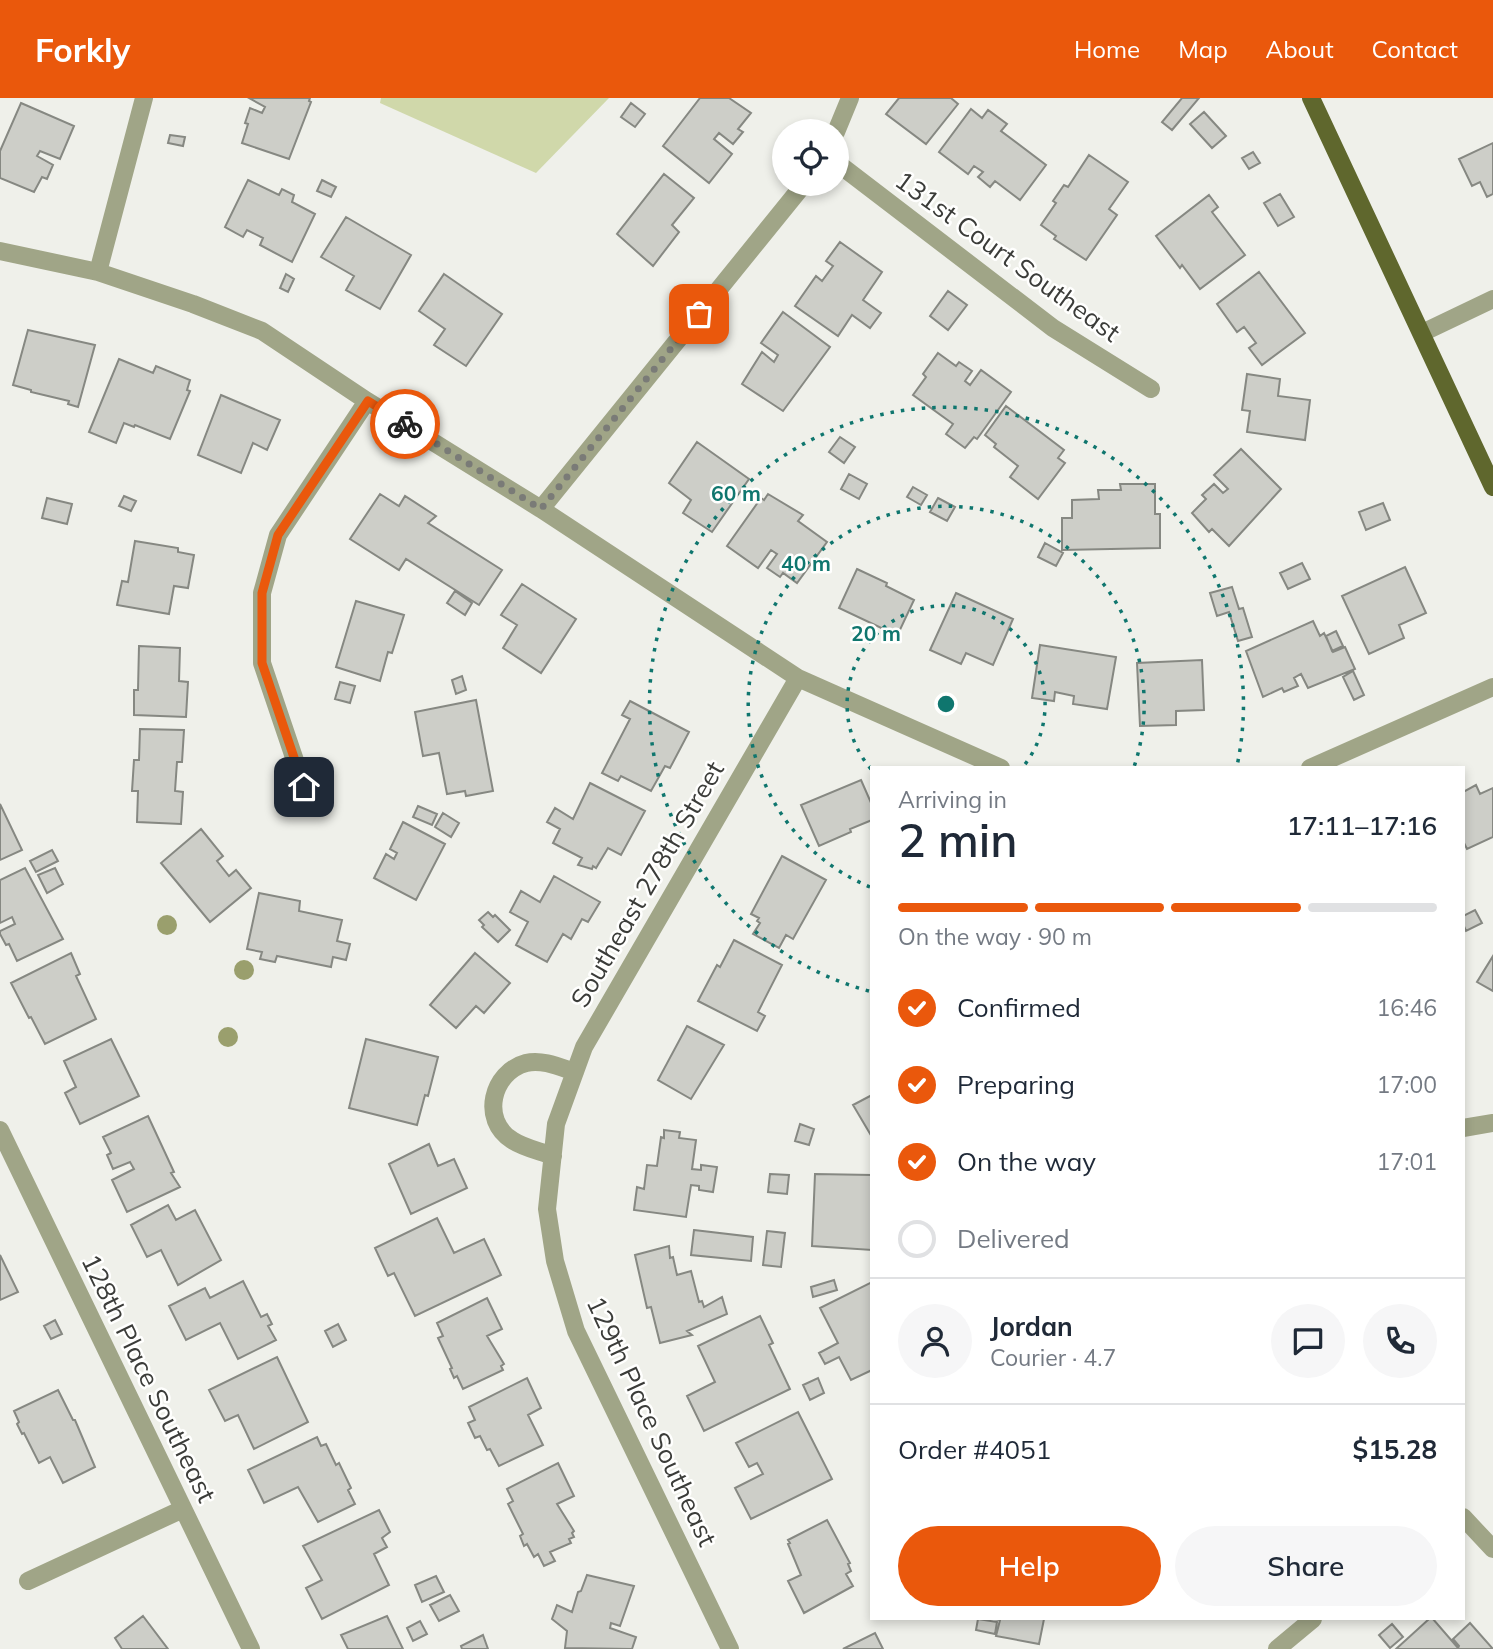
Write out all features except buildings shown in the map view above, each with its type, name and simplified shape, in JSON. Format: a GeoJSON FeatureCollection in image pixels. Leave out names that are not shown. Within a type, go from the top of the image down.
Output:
{"type":"FeatureCollection","features":[{"type":"Feature","properties":{"kind":"main road"},"geometry":{"type":"LineString","coordinates":[[1311,98],[1493,487]]}},
{"type":"Feature","properties":{"kind":"street"},"geometry":{"type":"LineString","coordinates":[[98,272],[144,98]]}},
{"type":"Feature","properties":{"kind":"street"},"geometry":{"type":"LineString","coordinates":[[841,119],[850,98]]}},
{"type":"Feature","properties":{"kind":"street","name":"131st Court Southeast"},"geometry":{"type":"LineString","coordinates":[[849,172],[1053,328],[1151,389]]}},
{"type":"Feature","properties":{"kind":"street"},"geometry":{"type":"LineString","coordinates":[[541,509],[794,196]]}},
{"type":"Feature","properties":{"kind":"street"},"geometry":{"type":"LineString","coordinates":[[0,251],[98,272],[262,331],[541,509],[798,678],[996,766]]}},
{"type":"Feature","properties":{"kind":"street"},"geometry":{"type":"LineString","coordinates":[[1422,333],[1493,299]]}},
{"type":"Feature","properties":{"kind":"street"},"geometry":{"type":"LineString","coordinates":[[304,787],[262,663],[262,593],[278,535],[368,401]]}},
{"type":"Feature","properties":{"kind":"street","name":"Southeast 278th Street"},"geometry":{"type":"LineString","coordinates":[[556,1124],[583,1047],[798,678]]}},
{"type":"Feature","properties":{"kind":"street"},"geometry":{"type":"LineString","coordinates":[[1315,766],[1493,687]]}},
{"type":"Feature","properties":{"kind":"street"},"geometry":{"type":"LineString","coordinates":[[553,1156],[510,1139],[499,1127],[493,1111],[494,1095],[501,1079],[513,1068],[529,1062],[546,1063],[575,1072]]}},
{"type":"Feature","properties":{"kind":"street"},"geometry":{"type":"LineString","coordinates":[[1465,1128],[1493,1123]]}},
{"type":"Feature","properties":{"kind":"street","name":"129th Place Southeast"},"geometry":{"type":"LineString","coordinates":[[556,1124],[547,1209],[555,1261],[576,1331],[730,1649]]}},
{"type":"Feature","properties":{"kind":"street","name":"128th Place Southeast"},"geometry":{"type":"LineString","coordinates":[[0,1130],[251,1649]]}},
{"type":"Feature","properties":{"kind":"street"},"geometry":{"type":"LineString","coordinates":[[28,1581],[183,1509]]}},
{"type":"Feature","properties":{"kind":"street"},"geometry":{"type":"LineString","coordinates":[[1465,1519],[1493,1549]]}},
{"type":"Feature","properties":{"kind":"street"},"geometry":{"type":"LineString","coordinates":[[1277,1649],[1312,1620]]}},
{"type":"Feature","properties":{"kind":"green space"},"geometry":{"type":"Polygon","coordinates":[[[381,98],[609,98],[536,173],[380,103],[381,98]]]}},
{"type":"Feature","properties":{"kind":"way so far"},"geometry":{"type":"LineString","coordinates":[[405,424],[541,509],[699,314]]}},
{"type":"Feature","properties":{"kind":"route"},"geometry":{"type":"LineString","coordinates":[[304,787],[262,663],[262,593],[278,535],[368,401],[405,424]]}}]}
